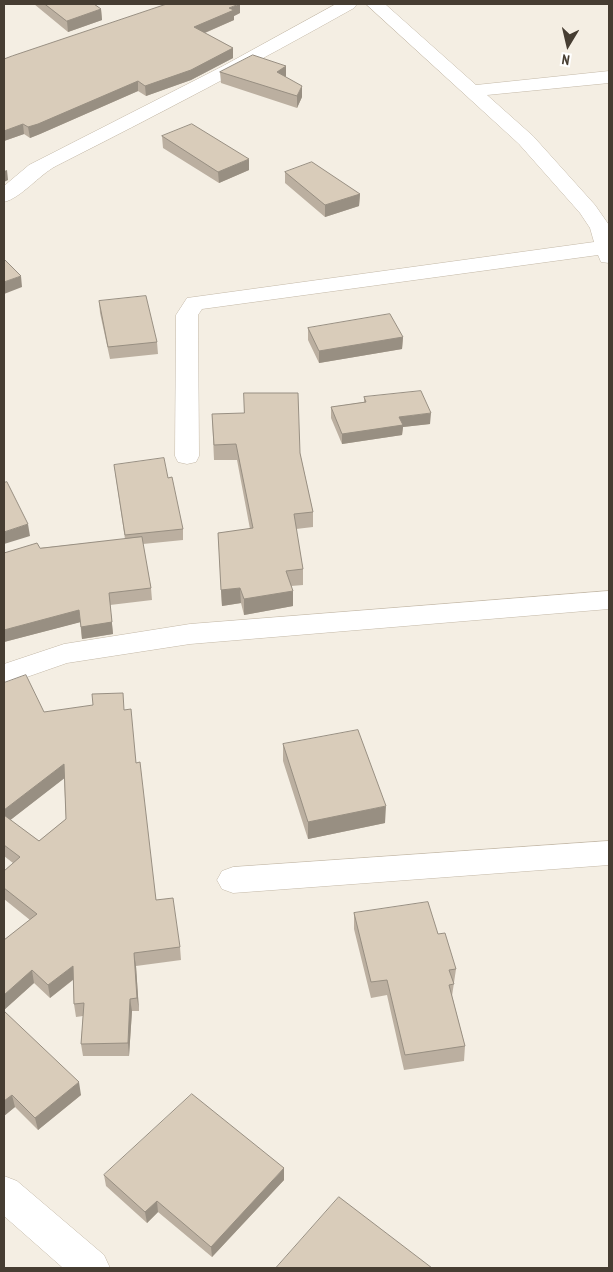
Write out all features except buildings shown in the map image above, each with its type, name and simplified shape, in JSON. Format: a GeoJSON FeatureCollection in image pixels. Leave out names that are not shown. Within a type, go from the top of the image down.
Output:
{"type":"FeatureCollection","features":[{"type":"Feature","properties":{"kind":"street"},"geometry":{"type":"LineString","coordinates":[[4,196],[36,169],[230,70],[348,4]]}},
{"type":"Feature","properties":{"kind":"street"},"geometry":{"type":"LineString","coordinates":[[187,456],[187,315],[195,303],[608,252],[601,228],[588,209],[526,140],[375,4]]}},
{"type":"Feature","properties":{"kind":"street"},"geometry":{"type":"LineString","coordinates":[[473,91],[609,78]]}},
{"type":"Feature","properties":{"kind":"street"},"geometry":{"type":"LineString","coordinates":[[4,675],[64,654],[190,634],[609,600]]}},
{"type":"Feature","properties":{"kind":"street"},"geometry":{"type":"LineString","coordinates":[[233,880],[609,853]]}},
{"type":"Feature","properties":{"kind":"street"},"geometry":{"type":"LineString","coordinates":[[4,1193],[91,1268]]}}]}
